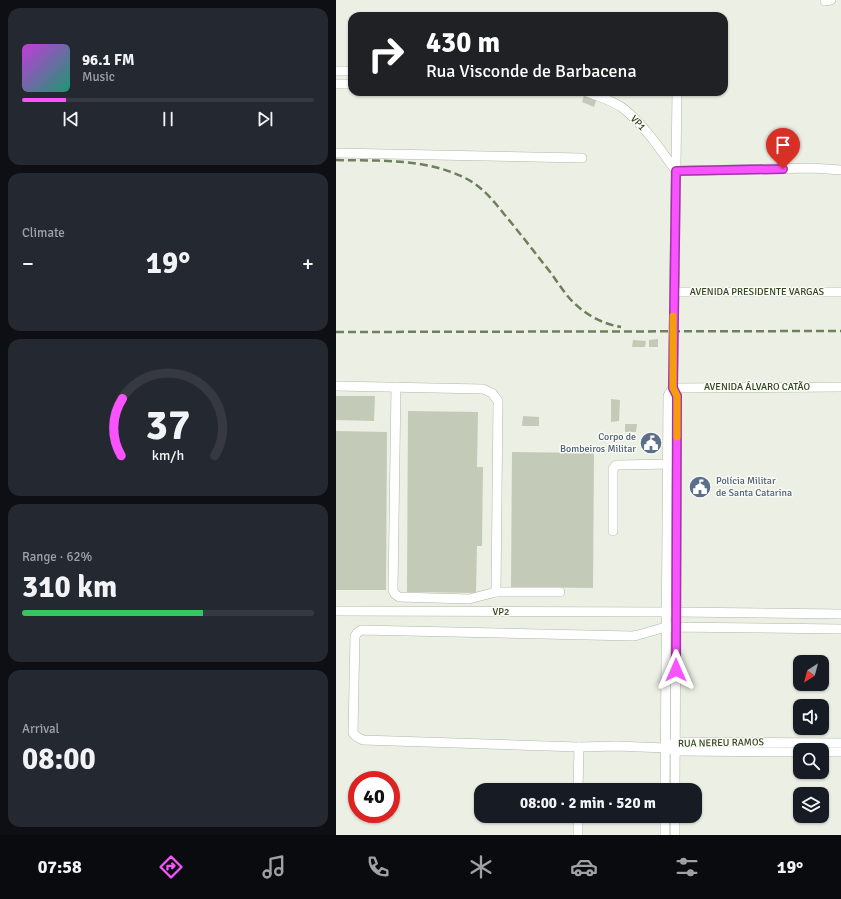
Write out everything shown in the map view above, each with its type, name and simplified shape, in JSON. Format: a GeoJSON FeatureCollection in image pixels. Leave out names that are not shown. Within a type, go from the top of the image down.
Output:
{"type":"FeatureCollection","features":[{"type":"Feature","properties":{"kind":"street"},"geometry":{"type":"LineString","coordinates":[[825,0],[831,0]]}},
{"type":"Feature","properties":{"kind":"street"},"geometry":{"type":"LineString","coordinates":[[336,71],[348,71]]}},
{"type":"Feature","properties":{"kind":"street"},"geometry":{"type":"LineString","coordinates":[[336,84],[348,84]]}},
{"type":"Feature","properties":{"kind":"street","name":"VP1"},"geometry":{"type":"LineString","coordinates":[[598,96],[623,108],[637,120],[676,171]]}},
{"type":"Feature","properties":{"kind":"street"},"geometry":{"type":"LineString","coordinates":[[675,783],[677,396],[673,388],[677,96]]}},
{"type":"Feature","properties":{"kind":"street"},"geometry":{"type":"LineString","coordinates":[[336,153],[582,158]]}},
{"type":"Feature","properties":{"kind":"street"},"geometry":{"type":"LineString","coordinates":[[676,171],[812,168],[841,170]]}},
{"type":"Feature","properties":{"kind":"street","name":"AVENIDA PRESIDENTE VARGAS"},"geometry":{"type":"LineString","coordinates":[[674,292],[841,292]]}},
{"type":"Feature","properties":{"kind":"street"},"geometry":{"type":"LineString","coordinates":[[336,386],[483,389],[492,393],[498,401],[496,592]]}},
{"type":"Feature","properties":{"kind":"street","name":"AVENIDA ÁLVARO CATÃO"},"geometry":{"type":"LineString","coordinates":[[673,388],[841,387]]}},
{"type":"Feature","properties":{"kind":"street"},"geometry":{"type":"LineString","coordinates":[[396,388],[393,590],[395,594],[398,597],[469,598],[496,592],[560,592]]}},
{"type":"Feature","properties":{"kind":"street"},"geometry":{"type":"LineString","coordinates":[[665,783],[668,396],[673,388]]}},
{"type":"Feature","properties":{"kind":"street"},"geometry":{"type":"LineString","coordinates":[[613,531],[614,467],[618,465],[677,464]]}},
{"type":"Feature","properties":{"kind":"street"},"geometry":{"type":"LineString","coordinates":[[667,498],[677,498]]}},
{"type":"Feature","properties":{"kind":"street","name":"VP2"},"geometry":{"type":"LineString","coordinates":[[336,611],[841,614]]}},
{"type":"Feature","properties":{"kind":"street"},"geometry":{"type":"LineString","coordinates":[[786,613],[786,628]]}},
{"type":"Feature","properties":{"kind":"street"},"geometry":{"type":"LineString","coordinates":[[666,627],[841,629]]}},
{"type":"Feature","properties":{"kind":"street","name":"RUA NEREU RAMOS"},"geometry":{"type":"LineString","coordinates":[[666,627],[633,636],[361,630],[355,636],[353,732],[357,738],[363,740],[579,747],[790,747],[841,743]]}},
{"type":"Feature","properties":{"kind":"street"},"geometry":{"type":"LineString","coordinates":[[578,783],[579,747]]}},
{"type":"Feature","properties":{"kind":"street"},"geometry":{"type":"LineString","coordinates":[[829,752],[841,752]]}},
{"type":"Feature","properties":{"kind":"street"},"geometry":{"type":"LineString","coordinates":[[578,823],[578,835]]}},
{"type":"Feature","properties":{"kind":"street"},"geometry":{"type":"LineString","coordinates":[[665,823],[665,835]]}},
{"type":"Feature","properties":{"kind":"street"},"geometry":{"type":"LineString","coordinates":[[675,823],[675,835]]}},
{"type":"Feature","properties":{"kind":"building"},"geometry":{"type":"Polygon","coordinates":[[[584,96],[598,96],[594,107],[582,102],[584,96]]]}},
{"type":"Feature","properties":{"kind":"building"},"geometry":{"type":"Polygon","coordinates":[[[658,339],[658,347],[649,347],[649,340],[658,339]]]}},
{"type":"Feature","properties":{"kind":"building"},"geometry":{"type":"Polygon","coordinates":[[[633,340],[646,341],[645,347],[632,347],[633,340]]]}},
{"type":"Feature","properties":{"kind":"building"},"geometry":{"type":"Polygon","coordinates":[[[336,396],[375,396],[374,421],[336,420],[336,396]]]}},
{"type":"Feature","properties":{"kind":"building"},"geometry":{"type":"Polygon","coordinates":[[[611,399],[620,400],[619,421],[611,422],[611,399]]]}},
{"type":"Feature","properties":{"kind":"building"},"geometry":{"type":"Polygon","coordinates":[[[408,411],[478,412],[477,467],[483,467],[482,546],[477,546],[476,593],[407,592],[408,411]]]}},
{"type":"Feature","properties":{"kind":"building"},"geometry":{"type":"Polygon","coordinates":[[[523,416],[539,417],[539,426],[522,426],[523,416]]]}},
{"type":"Feature","properties":{"kind":"building"},"geometry":{"type":"Polygon","coordinates":[[[625,424],[637,424],[636,432],[625,432],[625,424]]]}},
{"type":"Feature","properties":{"kind":"building"},"geometry":{"type":"Polygon","coordinates":[[[336,431],[387,432],[386,590],[336,590],[336,431]]]}},
{"type":"Feature","properties":{"kind":"building"},"geometry":{"type":"Polygon","coordinates":[[[512,452],[594,453],[593,588],[511,587],[512,452]]]}},
{"type":"Feature","properties":{"kind":"railway"},"geometry":{"type":"LineString","coordinates":[[336,160],[386,161],[420,164],[452,172],[467,179],[487,194],[496,204],[573,302],[583,311],[595,318],[608,324],[621,327]]}},
{"type":"Feature","properties":{"kind":"railway"},"geometry":{"type":"LineString","coordinates":[[336,332],[841,331]]}},
{"type":"Feature","properties":{"kind":"slow traffic"},"geometry":{"type":"LineString","coordinates":[[673,316],[673,388],[677,396],[677,437]]}},
{"type":"Feature","properties":{"kind":"place","name":"Corpo de Bombeiros Militar"},"geometry":{"type":"Point","coordinates":[651,443]}},
{"type":"Feature","properties":{"kind":"place","name":"Polícia Militar de Santa Catarina"},"geometry":{"type":"Point","coordinates":[700,487]}},
{"type":"Feature","properties":{"kind":"route"},"geometry":{"type":"LineString","coordinates":[[676,670],[677,396],[673,388],[676,171],[783,169]]}}]}
